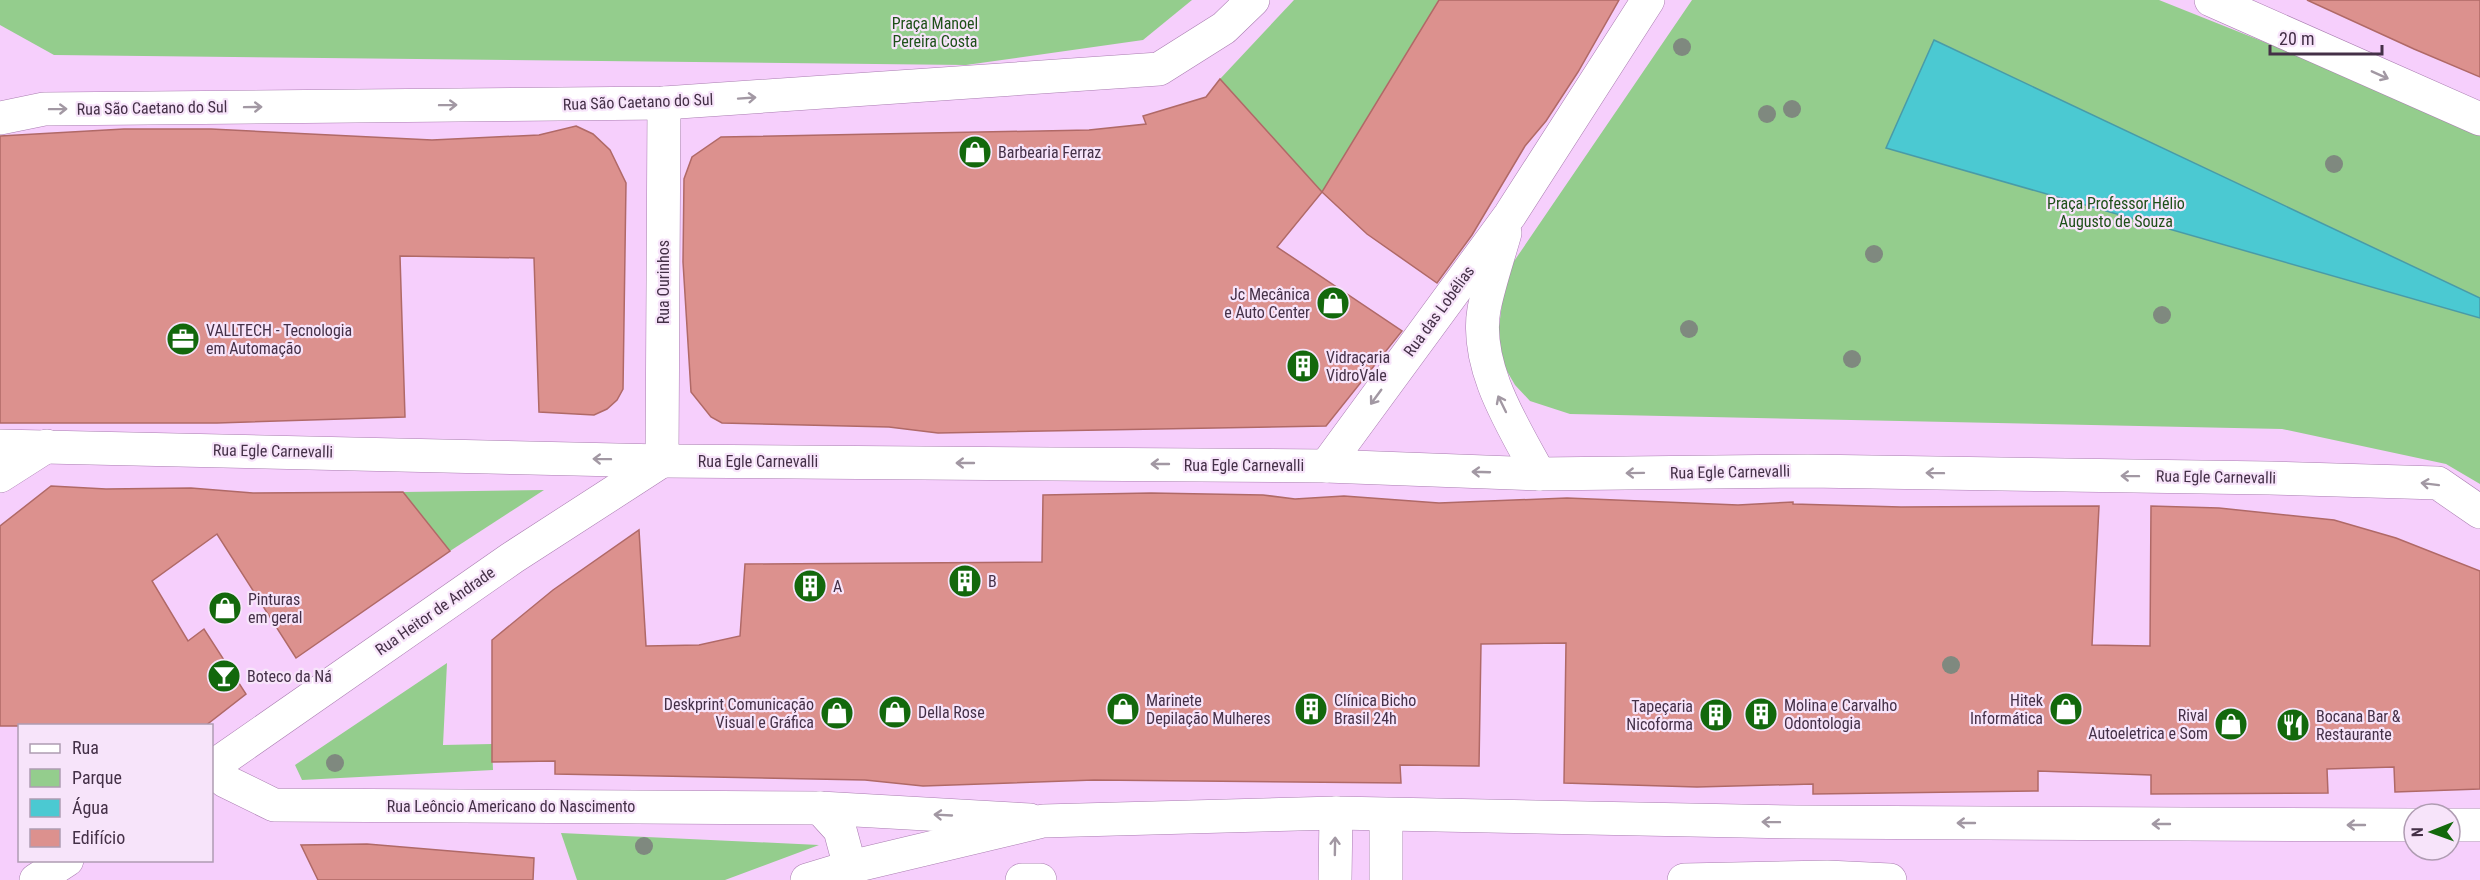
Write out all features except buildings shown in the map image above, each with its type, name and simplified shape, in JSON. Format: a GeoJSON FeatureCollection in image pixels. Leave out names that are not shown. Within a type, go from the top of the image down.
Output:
{"type":"FeatureCollection","features":[{"type":"Feature","properties":{"kind":"street","name":"Rua São Caetano do Sul"},"geometry":{"type":"LineString","coordinates":[[0,118],[44,109],[664,103],[1159,69],[1224,28],[1253,0]]}},
{"type":"Feature","properties":{"kind":"street","name":"Rua das Lobélias"},"geometry":{"type":"LineString","coordinates":[[1326,466],[1510,215],[1648,0]]}},
{"type":"Feature","properties":{"kind":"street"},"geometry":{"type":"LineString","coordinates":[[2211,0],[2480,119]]}},
{"type":"Feature","properties":{"kind":"street","name":"Rua Ourinhos"},"geometry":{"type":"LineString","coordinates":[[662,461],[664,103]]}},
{"type":"Feature","properties":{"kind":"street","name":"Rua das Lobélias"},"geometry":{"type":"LineString","coordinates":[[1510,215],[1484,311],[1485,350],[1499,400],[1539,474]]}},
{"type":"Feature","properties":{"kind":"street","name":"Rua Egle Carnevalli"},"geometry":{"type":"LineString","coordinates":[[0,446],[662,461],[1326,466],[1539,474],[1808,471],[2438,483],[2480,512]]}},
{"type":"Feature","properties":{"kind":"street"},"geometry":{"type":"LineString","coordinates":[[0,476],[46,446]]}},
{"type":"Feature","properties":{"kind":"street","name":"Rua Heitor de Andrade"},"geometry":{"type":"LineString","coordinates":[[213,767],[512,558],[662,461]]}},
{"type":"Feature","properties":{"kind":"street","name":"Rua Leôncio Americano do Nascimento"},"geometry":{"type":"LineString","coordinates":[[213,769],[233,786],[274,805],[820,808],[1043,821]]}},
{"type":"Feature","properties":{"kind":"street"},"geometry":{"type":"LineString","coordinates":[[820,808],[840,830],[850,867]]}},
{"type":"Feature","properties":{"kind":"street"},"geometry":{"type":"LineString","coordinates":[[1335,880],[1336,813]]}},
{"type":"Feature","properties":{"kind":"street"},"geometry":{"type":"LineString","coordinates":[[807,880],[850,867],[1043,821],[1336,813],[1809,822],[2402,825]]}},
{"type":"Feature","properties":{"kind":"street"},"geometry":{"type":"LineString","coordinates":[[1386,815],[1386,880]]}},
{"type":"Feature","properties":{"kind":"street"},"geometry":{"type":"LineString","coordinates":[[2462,825],[2480,825]]}},
{"type":"Feature","properties":{"kind":"street"},"geometry":{"type":"LineString","coordinates":[[36,880],[65,862]]}},
{"type":"Feature","properties":{"kind":"street"},"geometry":{"type":"LineString","coordinates":[[1023,880],[1040,880]]}},
{"type":"Feature","properties":{"kind":"street"},"geometry":{"type":"LineString","coordinates":[[1684,880],[1890,880]]}},
{"type":"Feature","properties":{"kind":"green space","name":"Praça Manoel Pereira Costa"},"geometry":{"type":"Polygon","coordinates":[[[0,0],[1192,0],[1143,40],[966,65],[54,55],[0,25],[0,0]]]}},
{"type":"Feature","properties":{"kind":"green space"},"geometry":{"type":"Polygon","coordinates":[[[1294,0],[1439,0],[1322,192],[1220,79],[1294,0]]]}},
{"type":"Feature","properties":{"kind":"green space","name":"Praça Professor Hélio Augusto de Souza"},"geometry":{"type":"Polygon","coordinates":[[[1692,0],[2159,0],[2480,128],[2480,484],[2446,464],[2282,429],[1570,414],[1530,401],[1515,385],[1504,366],[1497,342],[1506,273],[1692,0]]]}},
{"type":"Feature","properties":{"kind":"green space"},"geometry":{"type":"Polygon","coordinates":[[[544,490],[450,551],[403,492],[544,490]]]}},
{"type":"Feature","properties":{"kind":"green space"},"geometry":{"type":"Polygon","coordinates":[[[447,663],[443,745],[492,744],[493,770],[302,780],[295,765],[447,663]]]}},
{"type":"Feature","properties":{"kind":"green space"},"geometry":{"type":"Polygon","coordinates":[[[561,833],[819,845],[725,880],[577,880],[561,833]]]}},
{"type":"Feature","properties":{"kind":"water"},"geometry":{"type":"Polygon","coordinates":[[[1934,40],[2480,298],[2480,318],[1886,148],[1934,40]]]}},
{"type":"Feature","properties":{"kind":"place","name":"Barbearia Ferraz"},"geometry":{"type":"Point","coordinates":[975,152]}},
{"type":"Feature","properties":{"kind":"place","name":"Jc Mecânica e Auto Center"},"geometry":{"type":"Point","coordinates":[1333,303]}},
{"type":"Feature","properties":{"kind":"place","name":"VALLTECH - Tecnologia em Automação"},"geometry":{"type":"Point","coordinates":[183,339]}},
{"type":"Feature","properties":{"kind":"place","name":"Vidraçaria VidroVale"},"geometry":{"type":"Point","coordinates":[1303,366]}},
{"type":"Feature","properties":{"kind":"place","name":"B"},"geometry":{"type":"Point","coordinates":[965,581]}},
{"type":"Feature","properties":{"kind":"place","name":"A"},"geometry":{"type":"Point","coordinates":[810,586]}},
{"type":"Feature","properties":{"kind":"place","name":"Pinturas em geral"},"geometry":{"type":"Point","coordinates":[225,608]}},
{"type":"Feature","properties":{"kind":"place","name":"Boteco da Ná"},"geometry":{"type":"Point","coordinates":[224,676]}},
{"type":"Feature","properties":{"kind":"place","name":"Marinete Depilação Mulheres"},"geometry":{"type":"Point","coordinates":[1123,709]}},
{"type":"Feature","properties":{"kind":"place","name":"Clínica Bicho Brasil 24h"},"geometry":{"type":"Point","coordinates":[1311,709]}},
{"type":"Feature","properties":{"kind":"place","name":"Hitek Informática"},"geometry":{"type":"Point","coordinates":[2066,709]}},
{"type":"Feature","properties":{"kind":"place","name":"Della Rose"},"geometry":{"type":"Point","coordinates":[895,712]}},
{"type":"Feature","properties":{"kind":"place","name":"Deskprint Comunicação Visual e Gráfica"},"geometry":{"type":"Point","coordinates":[837,713]}},
{"type":"Feature","properties":{"kind":"place","name":"Molina e Carvalho Odontologia"},"geometry":{"type":"Point","coordinates":[1761,714]}},
{"type":"Feature","properties":{"kind":"place","name":"Tapeçaria Nicoforma"},"geometry":{"type":"Point","coordinates":[1716,715]}},
{"type":"Feature","properties":{"kind":"place","name":"Rival Autoeletrica e Som"},"geometry":{"type":"Point","coordinates":[2231,724]}},
{"type":"Feature","properties":{"kind":"place","name":"Bocana Bar & Restaurante"},"geometry":{"type":"Point","coordinates":[2293,725]}}]}
